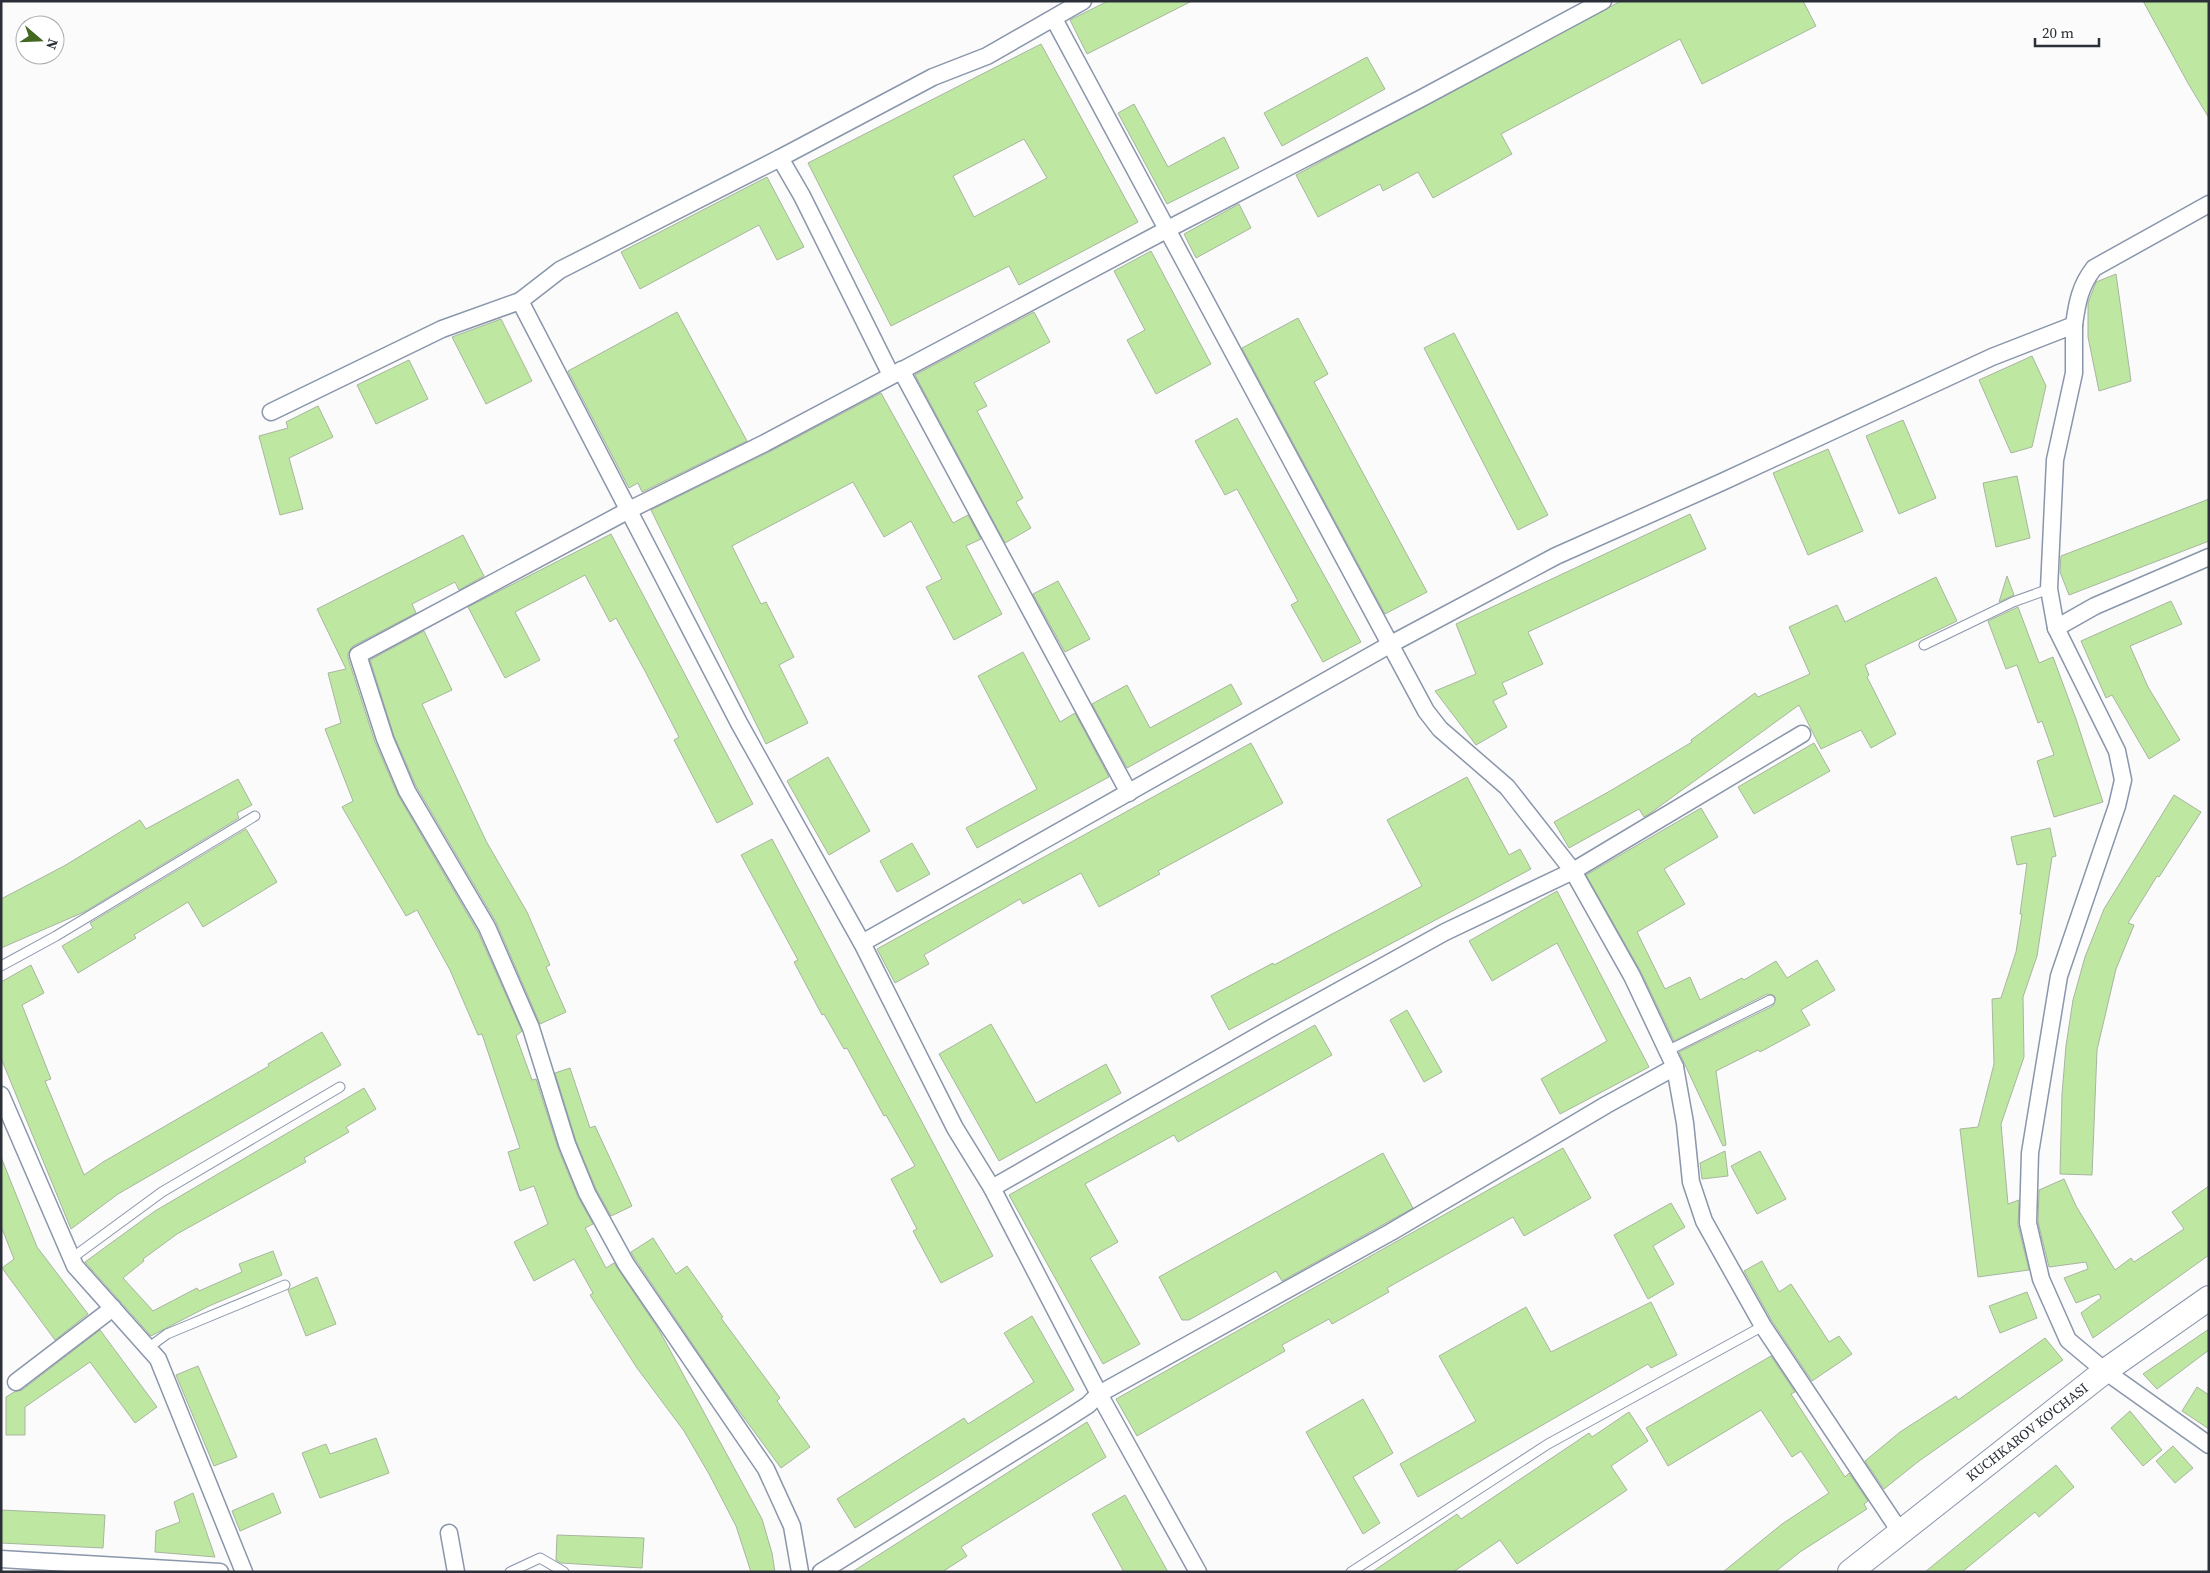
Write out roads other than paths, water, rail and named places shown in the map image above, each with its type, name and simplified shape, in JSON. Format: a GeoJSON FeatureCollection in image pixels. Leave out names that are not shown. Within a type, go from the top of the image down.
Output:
{"type":"FeatureCollection","features":[{"type":"Feature","properties":{"kind":"main road","name":"KUCHKAROV KO'CHASI"},"geometry":{"type":"LineString","coordinates":[[1850,1572],[2105,1371],[2209,1298]]}},
{"type":"Feature","properties":{"kind":"street"},"geometry":{"type":"LineString","coordinates":[[272,412],[442,329],[520,301],[560,270],[780,158],[933,77],[987,56],[1083,1]]}},
{"type":"Feature","properties":{"kind":"street"},"geometry":{"type":"LineString","coordinates":[[800,1572],[792,1526],[766,1468],[626,1264],[587,1194],[567,1144],[531,1028],[487,927],[407,791],[385,739],[358,658],[360,652],[629,510],[765,443],[1168,228],[1420,99],[1603,1]]}},
{"type":"Feature","properties":{"kind":"street"},"geometry":{"type":"LineString","coordinates":[[1054,19],[1426,710],[1440,729],[1507,787],[1573,871],[1632,976],[1669,1050],[1675,1067],[1686,1123],[1691,1182],[1704,1222],[1763,1326],[1900,1533]]}},
{"type":"Feature","properties":{"kind":"street"},"geometry":{"type":"LineString","coordinates":[[780,158],[896,373],[1129,792]]}},
{"type":"Feature","properties":{"kind":"street"},"geometry":{"type":"LineString","coordinates":[[2209,204],[2094,268],[2084,280],[2078,297],[2074,325],[2074,373],[2055,460],[2049,589],[2056,628],[2117,751],[2123,780],[2117,806],[2059,976],[2030,1153],[2028,1223],[2040,1279],[2068,1340],[2105,1371],[2209,1445]]}},
{"type":"Feature","properties":{"kind":"street"},"geometry":{"type":"LineString","coordinates":[[520,301],[739,723],[862,943],[955,1128],[992,1188],[1099,1394],[1198,1572]]}},
{"type":"Feature","properties":{"kind":"street"},"geometry":{"type":"LineString","coordinates":[[862,943],[1391,644],[1556,556],[1722,482],[1992,357],[2074,325]]}},
{"type":"Feature","properties":{"kind":"street"},"geometry":{"type":"LineString","coordinates":[[2056,628],[2095,606],[2209,557]]}},
{"type":"Feature","properties":{"kind":"street"},"geometry":{"type":"LineString","coordinates":[[992,1188],[1436,937],[1573,871],[1802,734]]}},
{"type":"Feature","properties":{"kind":"street"},"geometry":{"type":"LineString","coordinates":[[821,1572],[1057,1425],[1088,1405],[1099,1394],[1391,1232],[1606,1105],[1675,1067]]}},
{"type":"Feature","properties":{"kind":"street"},"geometry":{"type":"LineString","coordinates":[[3,1103],[75,1266],[158,1359],[244,1572]]}},
{"type":"Feature","properties":{"kind":"street"},"geometry":{"type":"LineString","coordinates":[[16,1382],[113,1308]]}},
{"type":"Feature","properties":{"kind":"street"},"geometry":{"type":"LineString","coordinates":[[449,1533],[456,1572]]}},
{"type":"Feature","properties":{"kind":"street"},"geometry":{"type":"LineString","coordinates":[[1,1559],[220,1572]]}},
{"type":"Feature","properties":{"kind":"lane"},"geometry":{"type":"LineString","coordinates":[[1924,645],[2013,602],[2049,589]]}},
{"type":"Feature","properties":{"kind":"lane"},"geometry":{"type":"LineString","coordinates":[[1,966],[56,936],[255,816]]}},
{"type":"Feature","properties":{"kind":"lane"},"geometry":{"type":"LineString","coordinates":[[1669,1050],[1770,1000]]}},
{"type":"Feature","properties":{"kind":"lane"},"geometry":{"type":"LineString","coordinates":[[72,1258],[162,1192],[340,1088]]}},
{"type":"Feature","properties":{"kind":"lane"},"geometry":{"type":"LineString","coordinates":[[148,1348],[167,1334],[285,1285]]}},
{"type":"Feature","properties":{"kind":"lane"},"geometry":{"type":"LineString","coordinates":[[1351,1572],[1548,1444],[1763,1326]]}},
{"type":"Feature","properties":{"kind":"lane"},"geometry":{"type":"LineString","coordinates":[[510,1572],[540,1558],[564,1572]]}}]}
